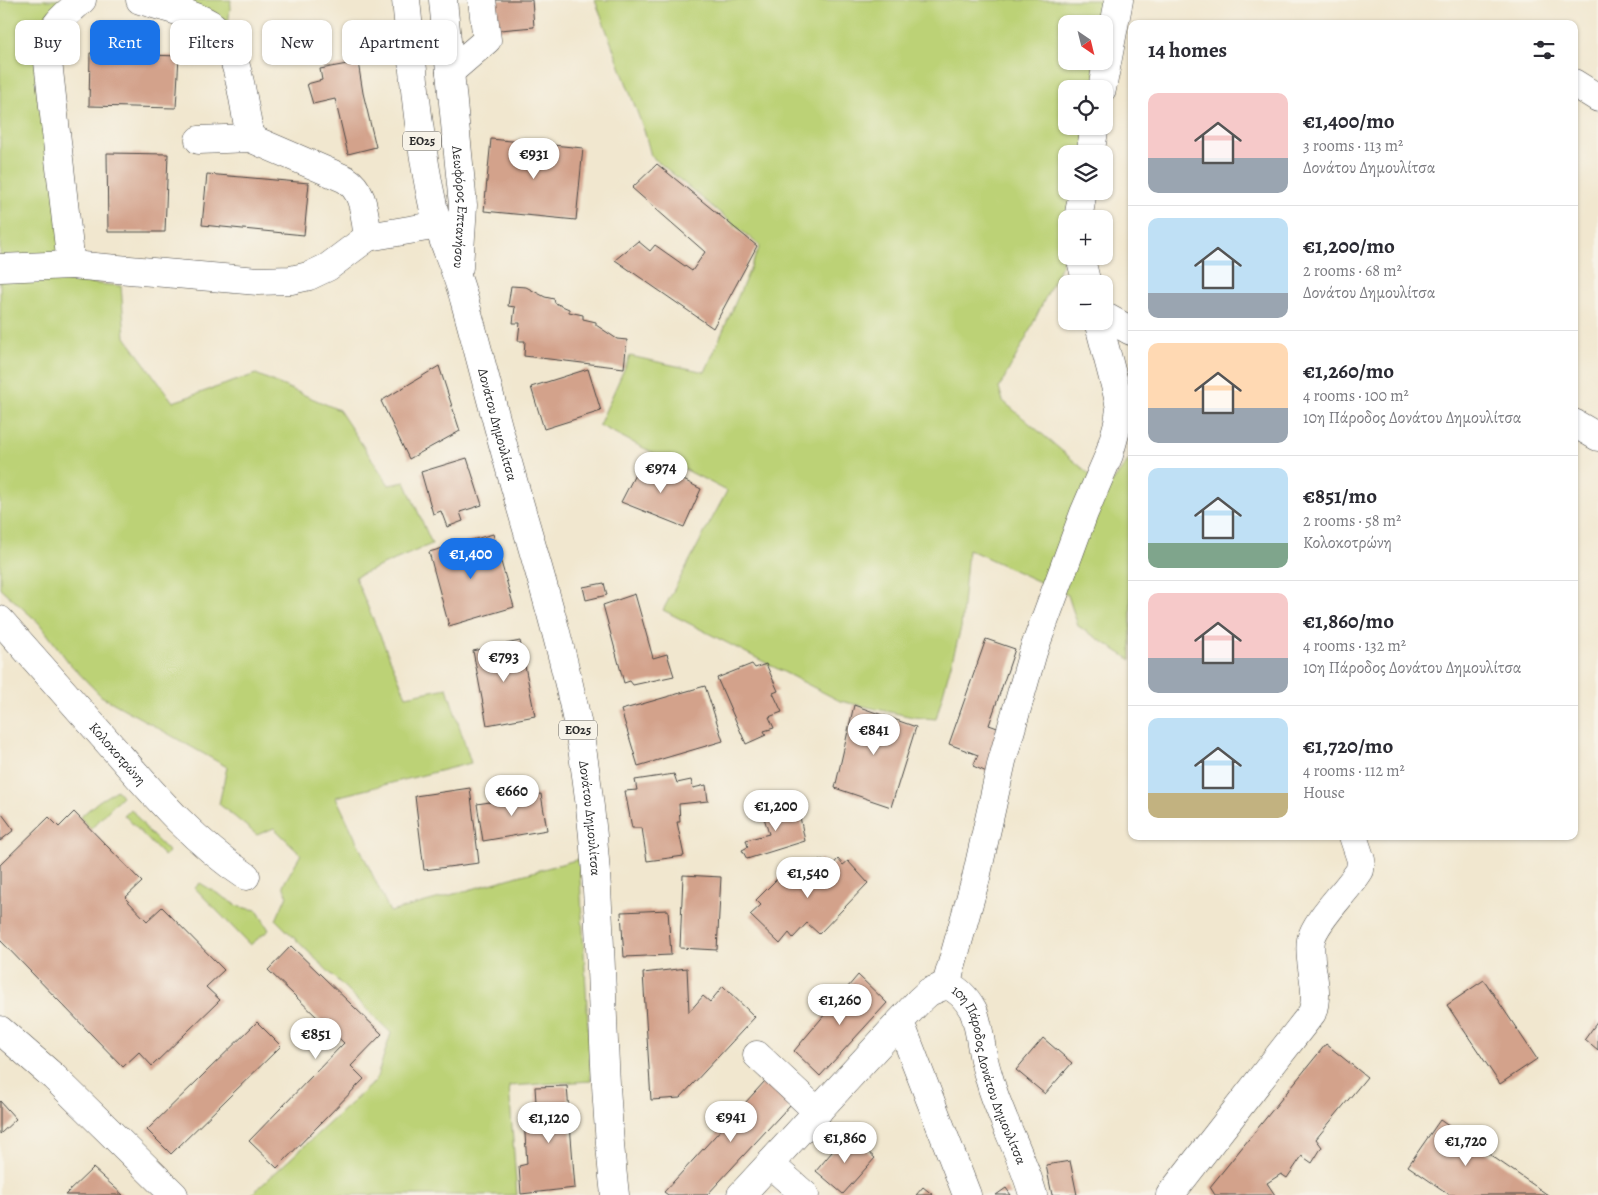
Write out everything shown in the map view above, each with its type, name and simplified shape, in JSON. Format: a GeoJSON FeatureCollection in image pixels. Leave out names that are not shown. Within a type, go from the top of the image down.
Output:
{"type":"FeatureCollection","features":[{"type":"Feature","properties":{"kind":"street"},"geometry":{"type":"LineString","coordinates":[[71,265],[46,44],[50,32],[56,23],[82,0]]}},
{"type":"Feature","properties":{"kind":"street"},"geometry":{"type":"LineString","coordinates":[[140,0],[203,20],[213,25],[221,34],[229,46],[236,65],[250,138]]}},
{"type":"Feature","properties":{"kind":"street","name":"Λεωφόρος Επτανήσου"},"geometry":{"type":"LineString","coordinates":[[406,0],[422,142],[433,208],[459,278]]}},
{"type":"Feature","properties":{"kind":"street","name":"Λεωφόρος Επτανήσου"},"geometry":{"type":"LineString","coordinates":[[443,0],[463,205],[459,278]]}},
{"type":"Feature","properties":{"kind":"street"},"geometry":{"type":"LineString","coordinates":[[450,72],[487,40],[482,0]]}},
{"type":"Feature","properties":{"kind":"street"},"geometry":{"type":"LineString","coordinates":[[1104,80],[1118,0]]}},
{"type":"Feature","properties":{"kind":"street"},"geometry":{"type":"LineString","coordinates":[[1578,86],[1598,98]]}},
{"type":"Feature","properties":{"kind":"street"},"geometry":{"type":"LineString","coordinates":[[199,140],[250,138],[350,182],[359,194],[368,237]]}},
{"type":"Feature","properties":{"kind":"street"},"geometry":{"type":"LineString","coordinates":[[0,268],[71,265],[258,281],[291,280],[309,276],[328,267],[368,237],[439,225]]}},
{"type":"Feature","properties":{"kind":"street","name":"Δονάτου Δημουλίτσα"},"geometry":{"type":"LineString","coordinates":[[459,278],[507,459],[548,600],[579,732],[592,828],[607,1110],[615,1195]]}},
{"type":"Feature","properties":{"kind":"street"},"geometry":{"type":"LineString","coordinates":[[1113,321],[1128,329]]}},
{"type":"Feature","properties":{"kind":"street"},"geometry":{"type":"LineString","coordinates":[[946,985],[976,878],[1002,761],[1033,652],[1084,513],[1109,455],[1125,394],[1101,330]]}},
{"type":"Feature","properties":{"kind":"street"},"geometry":{"type":"LineString","coordinates":[[1578,424],[1598,437]]}},
{"type":"Feature","properties":{"kind":"street","name":"Κολοκοτρώνη"},"geometry":{"type":"LineString","coordinates":[[0,620],[158,799],[220,859],[246,876]]}},
{"type":"Feature","properties":{"kind":"street"},"geometry":{"type":"LineString","coordinates":[[1170,1195],[1312,1013],[1316,999],[1311,952],[1312,938],[1318,925],[1360,870],[1361,860],[1354,840]]}},
{"type":"Feature","properties":{"kind":"street","name":"10η Πάροδος Δονάτου Δημουλίτσα"},"geometry":{"type":"LineString","coordinates":[[744,1194],[924,996],[946,985],[954,987],[959,991],[972,1009],[977,1020],[983,1057],[993,1091],[1019,1152],[1033,1195]]}},
{"type":"Feature","properties":{"kind":"street"},"geometry":{"type":"LineString","coordinates":[[900,1022],[967,1195]]}},
{"type":"Feature","properties":{"kind":"street"},"geometry":{"type":"LineString","coordinates":[[0,1030],[54,1077],[174,1195]]}},
{"type":"Feature","properties":{"kind":"street"},"geometry":{"type":"LineString","coordinates":[[757,1055],[818,1112]]}},
{"type":"Feature","properties":{"kind":"street"},"geometry":{"type":"LineString","coordinates":[[770,1164],[805,1195]]}},
{"type":"Feature","properties":{"kind":"green space"},"geometry":{"type":"Polygon","coordinates":[[[0,0],[71,0],[61,20],[15,20],[15,65],[41,65],[67,281],[121,286],[125,337],[173,402],[256,374],[339,410],[389,485],[405,482],[432,544],[355,577],[406,696],[447,688],[471,763],[336,797],[390,912],[579,859],[591,1081],[509,1086],[517,1195],[251,1195],[376,1080],[391,1033],[276,920],[287,895],[283,885],[301,854],[274,828],[257,835],[219,804],[227,767],[101,696],[70,664],[39,623],[0,588],[0,0]]]}},
{"type":"Feature","properties":{"kind":"green space"},"geometry":{"type":"Polygon","coordinates":[[[155,0],[231,0],[229,20],[211,20],[155,0]]]}},
{"type":"Feature","properties":{"kind":"green space"},"geometry":{"type":"Polygon","coordinates":[[[595,0],[1114,0],[1108,15],[1058,15],[1058,70],[1100,70],[1098,80],[1058,80],[1058,135],[1087,135],[1086,145],[1058,145],[1058,200],[1073,200],[1069,210],[1058,210],[1058,265],[1061,265],[1026,338],[999,388],[1003,401],[1107,489],[1128,461],[1128,658],[1078,626],[1068,595],[968,549],[961,628],[936,719],[913,717],[840,701],[663,610],[727,491],[599,425],[630,356],[705,372],[760,246],[651,156],[645,133],[595,0]]]}},
{"type":"Feature","properties":{"kind":"green space"},"geometry":{"type":"Polygon","coordinates":[[[117,790],[122,796],[91,829],[80,817],[99,801],[117,790]]]}},
{"type":"Feature","properties":{"kind":"green space"},"geometry":{"type":"Polygon","coordinates":[[[131,809],[148,831],[169,852],[164,856],[124,815],[131,809]]]}},
{"type":"Feature","properties":{"kind":"green space"},"geometry":{"type":"Polygon","coordinates":[[[200,883],[240,907],[257,910],[269,930],[250,945],[195,888],[200,883]]]}},
{"type":"Feature","properties":{"kind":"building"},"geometry":{"type":"Polygon","coordinates":[[[475,0],[532,0],[534,27],[477,32],[475,0]]]}},
{"type":"Feature","properties":{"kind":"building"},"geometry":{"type":"Polygon","coordinates":[[[90,53],[90,65],[160,65],[160,55],[170,56],[170,65],[178,65],[176,108],[89,106],[90,53]]]}},
{"type":"Feature","properties":{"kind":"building"},"geometry":{"type":"Polygon","coordinates":[[[342,65],[358,65],[376,147],[348,154],[335,99],[313,104],[307,84],[322,80],[320,69],[342,65]]]}},
{"type":"Feature","properties":{"kind":"building"},"geometry":{"type":"Polygon","coordinates":[[[491,139],[583,148],[576,220],[484,211],[491,139]]]}},
{"type":"Feature","properties":{"kind":"building"},"geometry":{"type":"Polygon","coordinates":[[[107,153],[168,154],[165,232],[108,232],[107,153]]]}},
{"type":"Feature","properties":{"kind":"building"},"geometry":{"type":"Polygon","coordinates":[[[657,164],[757,246],[713,328],[615,260],[638,241],[650,251],[655,245],[692,271],[705,252],[632,188],[657,164]]]}},
{"type":"Feature","properties":{"kind":"building"},"geometry":{"type":"Polygon","coordinates":[[[207,174],[309,183],[304,235],[202,225],[207,174]]]}},
{"type":"Feature","properties":{"kind":"building"},"geometry":{"type":"Polygon","coordinates":[[[511,286],[526,287],[545,297],[554,299],[555,303],[569,309],[569,312],[583,315],[583,319],[596,322],[596,325],[617,339],[627,340],[624,368],[524,356],[525,341],[518,341],[520,323],[513,323],[515,307],[508,306],[511,286]]]}},
{"type":"Feature","properties":{"kind":"building"},"geometry":{"type":"Polygon","coordinates":[[[439,366],[460,431],[409,459],[381,401],[439,366]]]}},
{"type":"Feature","properties":{"kind":"building"},"geometry":{"type":"Polygon","coordinates":[[[588,369],[601,411],[544,429],[531,387],[588,369]]]}},
{"type":"Feature","properties":{"kind":"building"},"geometry":{"type":"Polygon","coordinates":[[[467,458],[482,505],[460,512],[463,521],[447,527],[441,511],[433,514],[421,472],[467,458]]]}},
{"type":"Feature","properties":{"kind":"building"},"geometry":{"type":"Polygon","coordinates":[[[643,459],[701,489],[684,527],[621,502],[643,459]]]}},
{"type":"Feature","properties":{"kind":"building"},"geometry":{"type":"Polygon","coordinates":[[[493,534],[514,607],[449,626],[429,552],[493,534]]]}},
{"type":"Feature","properties":{"kind":"building"},"geometry":{"type":"Polygon","coordinates":[[[604,583],[607,595],[586,600],[583,587],[604,583]]]}},
{"type":"Feature","properties":{"kind":"building"},"geometry":{"type":"Polygon","coordinates":[[[635,594],[653,658],[667,654],[674,676],[633,685],[630,681],[624,683],[603,605],[635,594]]]}},
{"type":"Feature","properties":{"kind":"building"},"geometry":{"type":"Polygon","coordinates":[[[986,639],[1015,649],[989,725],[1003,730],[989,773],[973,766],[978,755],[949,744],[986,639]]]}},
{"type":"Feature","properties":{"kind":"building"},"geometry":{"type":"Polygon","coordinates":[[[520,641],[535,716],[487,725],[473,651],[520,641]]]}},
{"type":"Feature","properties":{"kind":"building"},"geometry":{"type":"Polygon","coordinates":[[[752,664],[755,668],[766,664],[778,691],[773,693],[782,712],[769,717],[774,728],[764,731],[766,735],[746,744],[717,678],[752,664]]]}},
{"type":"Feature","properties":{"kind":"building"},"geometry":{"type":"Polygon","coordinates":[[[705,686],[723,741],[638,766],[621,710],[705,686]]]}},
{"type":"Feature","properties":{"kind":"building"},"geometry":{"type":"Polygon","coordinates":[[[854,705],[916,727],[891,807],[835,788],[854,705]]]}},
{"type":"Feature","properties":{"kind":"building"},"geometry":{"type":"Polygon","coordinates":[[[674,774],[677,783],[691,780],[693,788],[706,785],[708,801],[679,804],[680,822],[677,822],[684,856],[647,861],[642,828],[632,828],[625,791],[637,790],[635,780],[674,774]]]}},
{"type":"Feature","properties":{"kind":"building"},"geometry":{"type":"Polygon","coordinates":[[[470,788],[479,863],[424,870],[415,796],[470,788]]]}},
{"type":"Feature","properties":{"kind":"building"},"geometry":{"type":"Polygon","coordinates":[[[541,794],[547,830],[483,841],[477,804],[541,794]]]}},
{"type":"Feature","properties":{"kind":"building"},"geometry":{"type":"Polygon","coordinates":[[[785,803],[790,820],[800,817],[805,841],[747,859],[742,850],[748,847],[746,840],[769,834],[761,808],[785,803]]]}},
{"type":"Feature","properties":{"kind":"building"},"geometry":{"type":"Polygon","coordinates":[[[74,812],[142,882],[125,898],[147,921],[162,907],[224,970],[206,987],[220,1000],[152,1066],[139,1052],[123,1067],[0,940],[0,865],[49,817],[59,827],[74,812]]]}},
{"type":"Feature","properties":{"kind":"building"},"geometry":{"type":"Polygon","coordinates":[[[2,814],[14,830],[0,841],[0,815],[2,814]]]}},
{"type":"Feature","properties":{"kind":"building"},"geometry":{"type":"Polygon","coordinates":[[[821,859],[829,869],[838,859],[843,865],[848,861],[868,883],[819,934],[807,923],[793,938],[789,933],[780,944],[750,915],[761,905],[756,900],[778,878],[781,881],[790,871],[797,877],[806,865],[810,870],[821,859]]]}},
{"type":"Feature","properties":{"kind":"building"},"geometry":{"type":"Polygon","coordinates":[[[683,875],[721,877],[717,950],[680,948],[683,875]]]}},
{"type":"Feature","properties":{"kind":"building"},"geometry":{"type":"Polygon","coordinates":[[[668,910],[671,955],[624,957],[621,912],[668,910]]]}},
{"type":"Feature","properties":{"kind":"building"},"geometry":{"type":"Polygon","coordinates":[[[291,946],[382,1034],[351,1066],[364,1079],[277,1168],[249,1141],[344,1043],[268,970],[291,946]]]}},
{"type":"Feature","properties":{"kind":"building"},"geometry":{"type":"Polygon","coordinates":[[[687,968],[689,1012],[703,996],[710,1002],[723,986],[755,1017],[680,1098],[651,1100],[643,973],[687,968]]]}},
{"type":"Feature","properties":{"kind":"building"},"geometry":{"type":"Polygon","coordinates":[[[858,975],[887,1003],[820,1076],[794,1051],[858,975]]]}},
{"type":"Feature","properties":{"kind":"building"},"geometry":{"type":"Polygon","coordinates":[[[1484,980],[1537,1059],[1500,1084],[1447,1005],[1484,980]]]}},
{"type":"Feature","properties":{"kind":"building"},"geometry":{"type":"Polygon","coordinates":[[[1598,1021],[1598,1050],[1585,1039],[1598,1021]]]}},
{"type":"Feature","properties":{"kind":"building"},"geometry":{"type":"Polygon","coordinates":[[[257,1022],[281,1046],[171,1154],[147,1130],[257,1022]]]}},
{"type":"Feature","properties":{"kind":"building"},"geometry":{"type":"Polygon","coordinates":[[[1043,1038],[1072,1063],[1045,1094],[1016,1070],[1043,1038]]]}},
{"type":"Feature","properties":{"kind":"building"},"geometry":{"type":"Polygon","coordinates":[[[1326,1044],[1367,1077],[1316,1139],[1322,1147],[1312,1163],[1302,1156],[1287,1178],[1281,1174],[1267,1183],[1275,1195],[1215,1195],[1210,1187],[1326,1044]]]}},
{"type":"Feature","properties":{"kind":"building"},"geometry":{"type":"Polygon","coordinates":[[[765,1081],[791,1104],[707,1195],[668,1195],[664,1192],[765,1081]]]}},
{"type":"Feature","properties":{"kind":"building"},"geometry":{"type":"Polygon","coordinates":[[[567,1086],[575,1188],[521,1194],[519,1166],[527,1164],[524,1119],[537,1118],[535,1087],[567,1086]]]}},
{"type":"Feature","properties":{"kind":"building"},"geometry":{"type":"Polygon","coordinates":[[[0,1101],[16,1119],[0,1134],[0,1101]]]}},
{"type":"Feature","properties":{"kind":"building"},"geometry":{"type":"Polygon","coordinates":[[[1440,1120],[1548,1195],[1450,1195],[1408,1166],[1440,1120]]]}},
{"type":"Feature","properties":{"kind":"building"},"geometry":{"type":"Polygon","coordinates":[[[847,1134],[875,1158],[843,1194],[816,1171],[847,1134]]]}},
{"type":"Feature","properties":{"kind":"building"},"geometry":{"type":"Polygon","coordinates":[[[1070,1161],[1077,1195],[1052,1195],[1046,1165],[1070,1161]]]}},
{"type":"Feature","properties":{"kind":"building"},"geometry":{"type":"Polygon","coordinates":[[[93,1168],[123,1195],[65,1195],[93,1168]]]}},
{"type":"Feature","properties":{"kind":"building"},"geometry":{"type":"Polygon","coordinates":[[[923,1187],[933,1195],[916,1195],[923,1187]]]}},
{"type":"Feature","properties":{"kind":"building"},"geometry":{"type":"Polygon","coordinates":[[[1006,1188],[1011,1195],[996,1195],[1006,1188]]]}}]}
